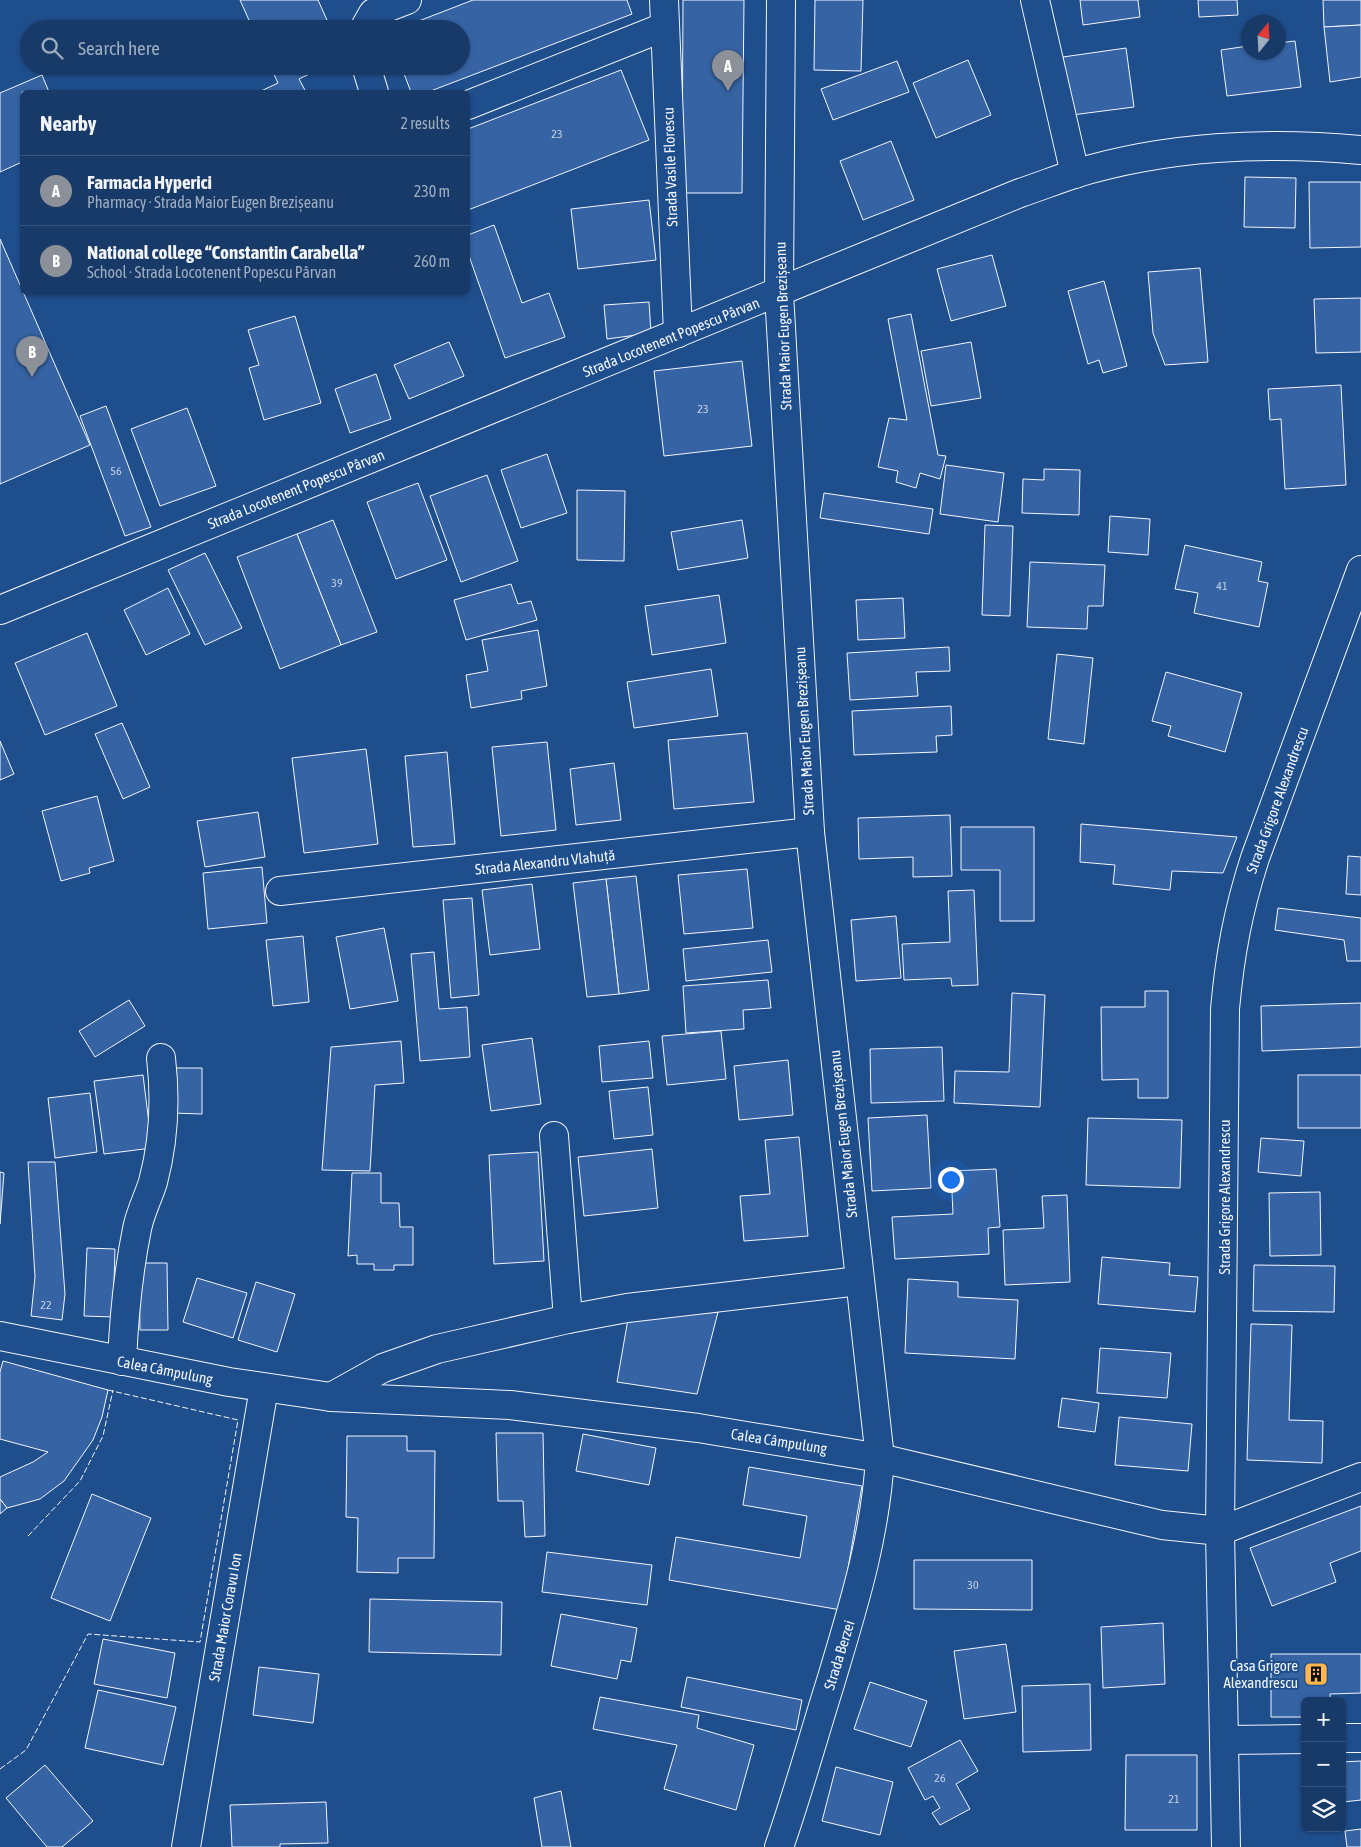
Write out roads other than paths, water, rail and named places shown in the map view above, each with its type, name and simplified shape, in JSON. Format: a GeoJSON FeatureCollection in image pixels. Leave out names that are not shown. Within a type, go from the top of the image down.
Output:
{"type":"FeatureCollection","features":[{"type":"Feature","properties":{"kind":"street"},"geometry":{"type":"LineString","coordinates":[[369,20],[373,13],[407,0]]}},
{"type":"Feature","properties":{"kind":"street","name":"Strada Vasile Florescu"},"geometry":{"type":"LineString","coordinates":[[664,0],[678,333]]}},
{"type":"Feature","properties":{"kind":"street","name":"Strada Maior Eugen Brezișeanu"},"geometry":{"type":"LineString","coordinates":[[781,0],[779,293],[810,832],[880,1458]]}},
{"type":"Feature","properties":{"kind":"street"},"geometry":{"type":"LineString","coordinates":[[1035,0],[1075,174]]}},
{"type":"Feature","properties":{"kind":"street"},"geometry":{"type":"LineString","coordinates":[[470,104],[664,27]]}},
{"type":"Feature","properties":{"kind":"street"},"geometry":{"type":"LineString","coordinates":[[369,75],[373,90]]}},
{"type":"Feature","properties":{"kind":"street","name":"Strada Locotenent Popescu Pârvan"},"geometry":{"type":"LineString","coordinates":[[0,610],[1020,193],[1075,174],[1135,160],[1193,151],[1254,147],[1361,150]]}},
{"type":"Feature","properties":{"kind":"street","name":"Strada Grigore Alexandrescu"},"geometry":{"type":"LineString","coordinates":[[1226,1847],[1220,1531],[1225,1009],[1230,951],[1240,904],[1254,858],[1361,570]]}},
{"type":"Feature","properties":{"kind":"street","name":"Strada Alexandru Vlahuță"},"geometry":{"type":"LineString","coordinates":[[280,891],[810,832]]}},
{"type":"Feature","properties":{"kind":"street"},"geometry":{"type":"LineString","coordinates":[[122,1361],[123,1324],[131,1257],[138,1226],[153,1182],[163,1136],[165,1098],[161,1058]]}},
{"type":"Feature","properties":{"kind":"street"},"geometry":{"type":"LineString","coordinates":[[554,1136],[568,1319]]}},
{"type":"Feature","properties":{"kind":"street"},"geometry":{"type":"LineString","coordinates":[[331,1397],[384,1368],[438,1349],[568,1319],[627,1308],[859,1281]]}},
{"type":"Feature","properties":{"kind":"street","name":"Calea Câmpulung"},"geometry":{"type":"LineString","coordinates":[[0,1336],[264,1388],[331,1397],[501,1404],[698,1428],[880,1458],[1162,1525],[1220,1531]]}},
{"type":"Feature","properties":{"kind":"street","name":"Strada Maior Coravu Ion"},"geometry":{"type":"LineString","coordinates":[[186,1847],[264,1388]]}},
{"type":"Feature","properties":{"kind":"street","name":"Strada Berzei"},"geometry":{"type":"LineString","coordinates":[[779,1847],[847,1627],[868,1551],[876,1508],[880,1458]]}},
{"type":"Feature","properties":{"kind":"street"},"geometry":{"type":"LineString","coordinates":[[1220,1531],[1361,1477]]}},
{"type":"Feature","properties":{"kind":"street"},"geometry":{"type":"LineString","coordinates":[[1346,1738],[1361,1738]]}},
{"type":"Feature","properties":{"kind":"street"},"geometry":{"type":"LineString","coordinates":[[1224,1740],[1301,1739]]}},
{"type":"Feature","properties":{"kind":"place","name":"Farmacia Hyperici"},"geometry":{"type":"Point","coordinates":[728,91]}},
{"type":"Feature","properties":{"kind":"place","name":"National college “Constantin Carabella”"},"geometry":{"type":"Point","coordinates":[32,377]}},
{"type":"Feature","properties":{"kind":"place","name":"Casa Grigore Alexandrescu"},"geometry":{"type":"Point","coordinates":[1316,1674]}}]}
